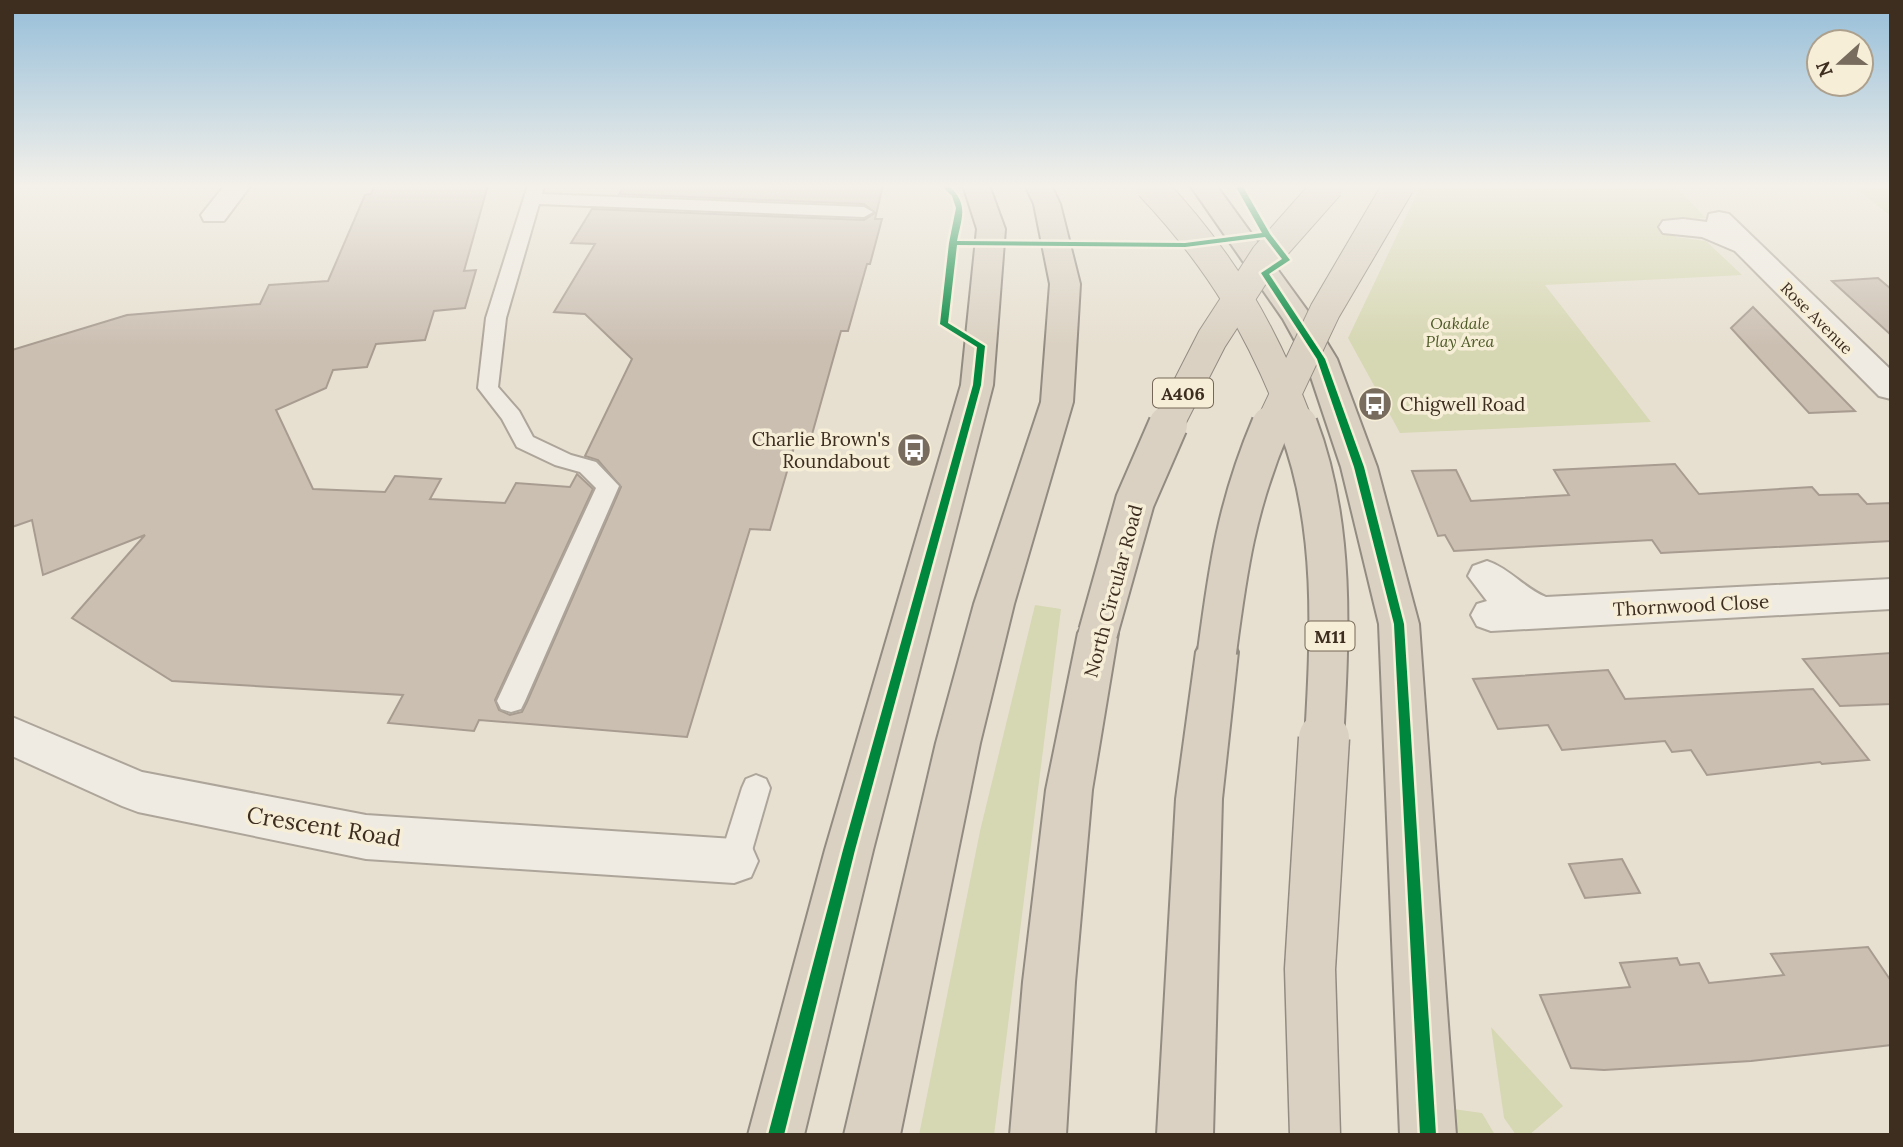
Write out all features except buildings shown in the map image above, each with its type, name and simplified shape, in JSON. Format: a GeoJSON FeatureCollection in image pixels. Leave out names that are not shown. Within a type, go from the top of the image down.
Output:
{"type":"FeatureCollection","features":[{"type":"Feature","properties":{"kind":"highway"},"geometry":{"type":"LineString","coordinates":[[776,1135],[849,850],[977,386],[990,239]]}},
{"type":"Feature","properties":{"kind":"highway"},"geometry":{"type":"LineString","coordinates":[[872,1135],[958,743],[994,604],[1057,402],[1065,284],[1055,239]]}},
{"type":"Feature","properties":{"kind":"highway","name":"M11"},"geometry":{"type":"LineString","coordinates":[[1197,239],[1244,304],[1279,375],[1303,438],[1319,497],[1331,638],[1310,969],[1315,1135]]}},
{"type":"Feature","properties":{"kind":"highway"},"geometry":{"type":"LineString","coordinates":[[1241,239],[1298,319],[1321,359],[1359,467],[1399,624],[1428,1135]]}},
{"type":"Feature","properties":{"kind":"highway","name":"North Circular Road"},"geometry":{"type":"LineString","coordinates":[[1038,1135],[1049,982],[1069,790],[1098,633],[1135,501],[1173,412],[1212,339],[1266,256],[1282,239]]}},
{"type":"Feature","properties":{"kind":"highway"},"geometry":{"type":"LineString","coordinates":[[1185,1135],[1199,799],[1232,540],[1258,457],[1338,289],[1368,239]]}},
{"type":"Feature","properties":{"kind":"street","name":"Rose Avenue"},"geometry":{"type":"LineString","coordinates":[[1730,239],[1744,246]]}},
{"type":"Feature","properties":{"kind":"street","name":"Rose Avenue"},"geometry":{"type":"LineString","coordinates":[[1737,239],[1891,389]]}},
{"type":"Feature","properties":{"kind":"street"},"geometry":{"type":"LineString","coordinates":[[1487,576],[1498,590],[1517,603],[1548,612]]}},
{"type":"Feature","properties":{"kind":"street","name":"Thornwood Close"},"geometry":{"type":"LineString","coordinates":[[1491,615],[1891,594]]}},
{"type":"Feature","properties":{"kind":"street","name":"Crescent Road"},"geometry":{"type":"LineString","coordinates":[[12,736],[138,792],[366,837],[734,861]]}},
{"type":"Feature","properties":{"kind":"lane"},"geometry":{"type":"LineString","coordinates":[[511,701],[608,486],[588,467],[563,460],[525,442],[511,416],[488,388],[496,318],[520,239]]}},
{"type":"Feature","properties":{"kind":"lane"},"geometry":{"type":"LineString","coordinates":[[734,861],[756,788]]}},
{"type":"Feature","properties":{"kind":"green space","name":"Oakdale Play Area"},"geometry":{"type":"Polygon","coordinates":[[[1395,239],[1687,239],[1706,241],[1742,275],[1545,285],[1651,422],[1400,433],[1348,338],[1395,239]]]}},
{"type":"Feature","properties":{"kind":"green space"},"geometry":{"type":"Polygon","coordinates":[[[1035,605],[1061,609],[994,1135],[919,1135],[980,831],[1035,605]]]}},
{"type":"Feature","properties":{"kind":"green space"},"geometry":{"type":"Polygon","coordinates":[[[1491,1027],[1563,1106],[1529,1135],[1516,1135],[1504,1118],[1491,1027]]]}},
{"type":"Feature","properties":{"kind":"green space"},"geometry":{"type":"Polygon","coordinates":[[[1453,1109],[1482,1113],[1495,1135],[1457,1135],[1453,1109]]]}},
{"type":"Feature","properties":{"kind":"cycle path"},"geometry":{"type":"LineString","coordinates":[[776,1135],[849,850],[977,385],[981,346],[944,324],[954,239]]}},
{"type":"Feature","properties":{"kind":"cycle path"},"geometry":{"type":"LineString","coordinates":[[953,243],[1185,245],[1238,239]]}},
{"type":"Feature","properties":{"kind":"cycle path"},"geometry":{"type":"LineString","coordinates":[[1270,239],[1286,260],[1265,273],[1321,359],[1359,467],[1399,624],[1428,1135]]}},
{"type":"Feature","properties":{"kind":"place","name":"Chigwell Road"},"geometry":{"type":"Point","coordinates":[1375,404]}},
{"type":"Feature","properties":{"kind":"place","name":"Charlie Brown's Roundabout"},"geometry":{"type":"Point","coordinates":[914,450]}}]}
